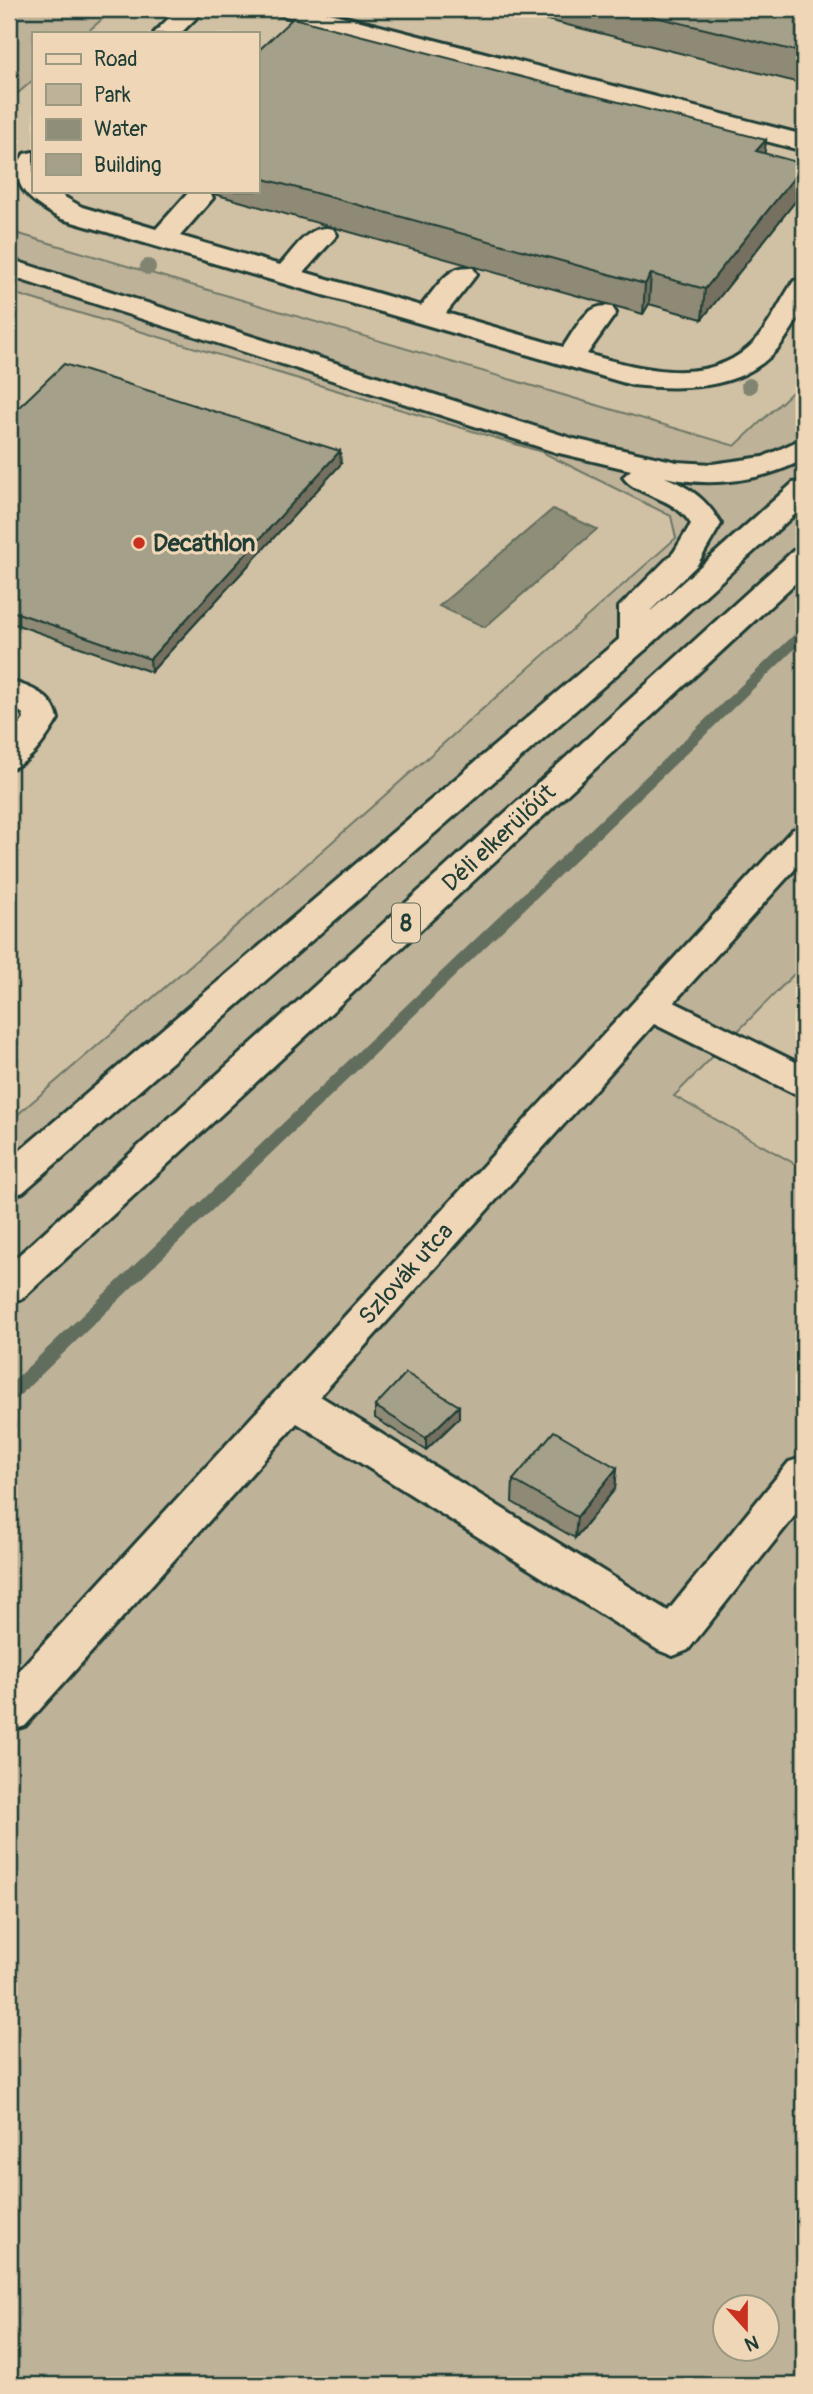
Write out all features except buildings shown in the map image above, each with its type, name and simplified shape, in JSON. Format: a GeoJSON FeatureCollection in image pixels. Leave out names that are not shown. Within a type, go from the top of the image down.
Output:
{"type":"FeatureCollection","features":[{"type":"Feature","properties":{"kind":"street"},"geometry":{"type":"LineString","coordinates":[[167,32],[193,9]]}},
{"type":"Feature","properties":{"kind":"street"},"geometry":{"type":"LineString","coordinates":[[286,9],[804,144]]}},
{"type":"Feature","properties":{"kind":"street"},"geometry":{"type":"LineString","coordinates":[[39,192],[51,203],[72,213],[632,376],[664,380],[722,373],[758,354],[804,286]]}},
{"type":"Feature","properties":{"kind":"street"},"geometry":{"type":"LineString","coordinates":[[162,239],[199,198]]}},
{"type":"Feature","properties":{"kind":"street"},"geometry":{"type":"LineString","coordinates":[[286,275],[323,235]]}},
{"type":"Feature","properties":{"kind":"street"},"geometry":{"type":"LineString","coordinates":[[9,267],[566,446],[677,471],[712,473],[771,465],[804,447]]}},
{"type":"Feature","properties":{"kind":"street"},"geometry":{"type":"LineString","coordinates":[[428,316],[463,274]]}},
{"type":"Feature","properties":{"kind":"street"},"geometry":{"type":"LineString","coordinates":[[569,358],[602,313]]}},
{"type":"Feature","properties":{"kind":"street"},"geometry":{"type":"LineString","coordinates":[[566,446],[683,496],[698,509],[706,524],[703,536],[689,554],[635,607],[635,642]]}},
{"type":"Feature","properties":{"kind":"street"},"geometry":{"type":"LineString","coordinates":[[9,1182],[635,642],[804,490]]}},
{"type":"Feature","properties":{"kind":"street","name":"Déli elkerülőút"},"geometry":{"type":"LineString","coordinates":[[9,1287],[804,558]]}},
{"type":"Feature","properties":{"kind":"street"},"geometry":{"type":"LineString","coordinates":[[9,692],[24,698],[39,709],[41,719],[34,731],[9,758]]}},
{"type":"Feature","properties":{"kind":"street","name":"Szlovák utca"},"geometry":{"type":"LineString","coordinates":[[9,1713],[804,838]]}},
{"type":"Feature","properties":{"kind":"street"},"geometry":{"type":"LineString","coordinates":[[649,1006],[804,1082]]}},
{"type":"Feature","properties":{"kind":"street"},"geometry":{"type":"LineString","coordinates":[[292,1399],[673,1637],[804,1474]]}},
{"type":"Feature","properties":{"kind":"shaded area"},"geometry":{"type":"Polygon","coordinates":[[[114,9],[804,9],[804,381],[735,446],[9,231],[9,101],[32,81],[32,192],[259,192],[259,32],[87,32],[114,9]]]}},
{"type":"Feature","properties":{"kind":"shaded area"},"geometry":{"type":"Polygon","coordinates":[[[9,292],[542,452],[671,516],[677,538],[289,880],[9,1122],[9,292]]]}},
{"type":"Feature","properties":{"kind":"shaded area"},"geometry":{"type":"Polygon","coordinates":[[[804,964],[804,1169],[673,1096],[804,964]]]}},
{"type":"Feature","properties":{"kind":"green space"},"geometry":{"type":"Polygon","coordinates":[[[9,9],[114,9],[87,32],[32,32],[32,81],[9,101],[9,9]]]}},
{"type":"Feature","properties":{"kind":"green space"},"geometry":{"type":"Polygon","coordinates":[[[9,231],[735,446],[804,381],[804,964],[674,1096],[804,1169],[804,2385],[9,2385],[9,1122],[289,880],[676,538],[671,516],[542,452],[9,292],[9,231]]]}},
{"type":"Feature","properties":{"kind":"water"},"geometry":{"type":"Polygon","coordinates":[[[553,509],[597,529],[485,627],[439,606],[553,509]]]}},
{"type":"Feature","properties":{"kind":"waterway"},"geometry":{"type":"LineString","coordinates":[[9,1395],[804,633]]}},
{"type":"Feature","properties":{"kind":"place","name":"Decathlon"},"geometry":{"type":"Point","coordinates":[139,543]}}]}
